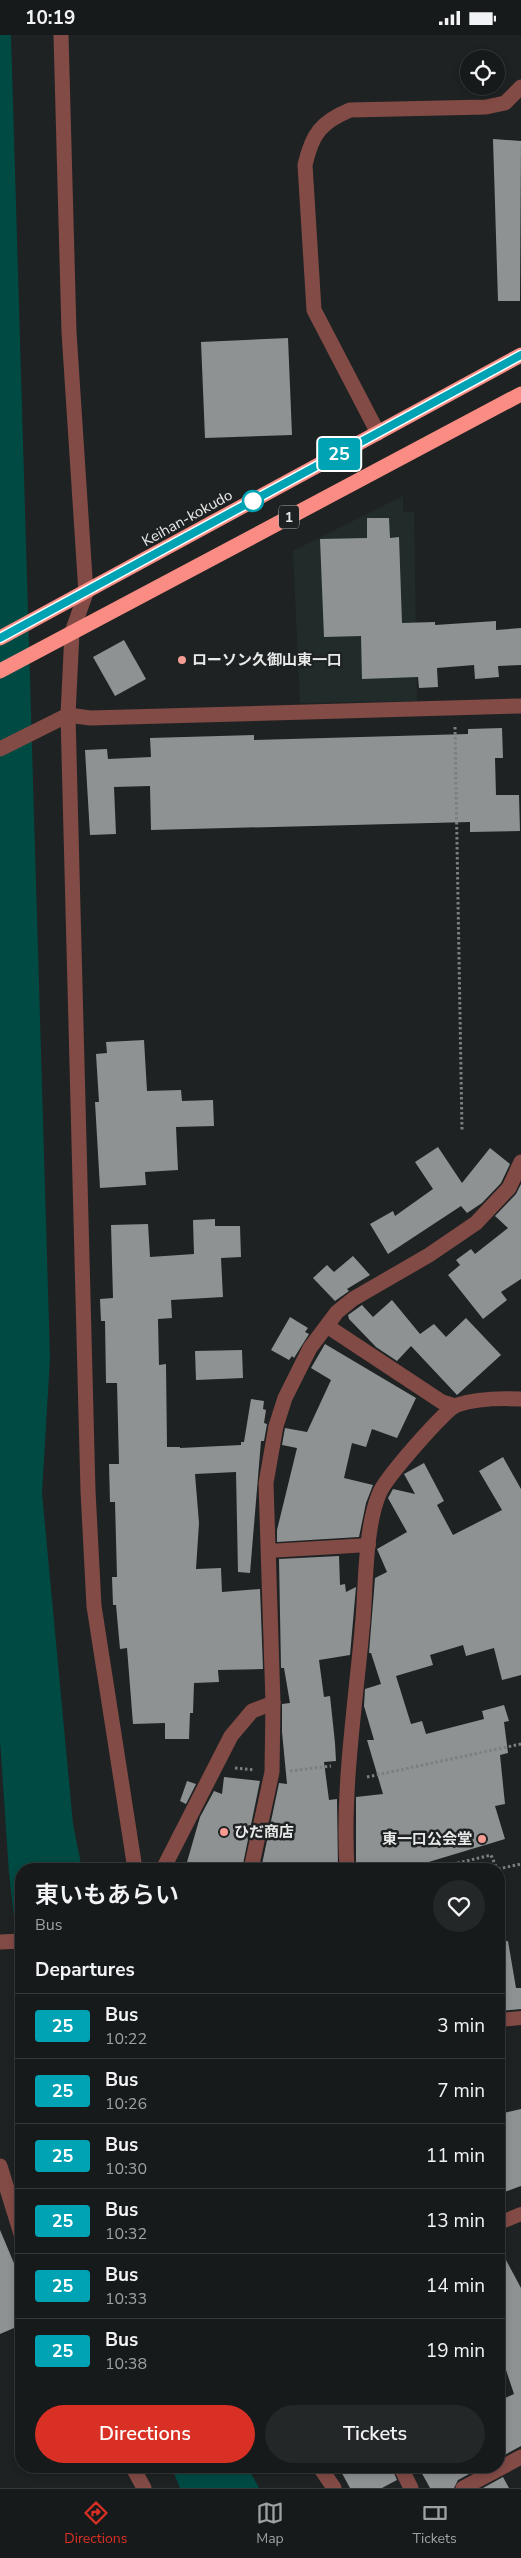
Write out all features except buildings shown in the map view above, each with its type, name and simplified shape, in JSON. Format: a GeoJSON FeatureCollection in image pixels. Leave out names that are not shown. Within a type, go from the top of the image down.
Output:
{"type":"FeatureCollection","features":[{"type":"Feature","properties":{"kind":"highway","name":"Keihan-kokudo"},"geometry":{"type":"LineString","coordinates":[[0,638],[86,593],[521,355]]}},
{"type":"Feature","properties":{"kind":"highway","name":"1"},"geometry":{"type":"LineString","coordinates":[[0,671],[521,394]]}},
{"type":"Feature","properties":{"kind":"street"},"geometry":{"type":"LineString","coordinates":[[61,35],[70,332],[86,593],[72,632],[63,717],[88,1491],[94,1606],[134,1863]]}},
{"type":"Feature","properties":{"kind":"street"},"geometry":{"type":"LineString","coordinates":[[378,433],[314,310],[305,165],[310,144],[319,129],[333,117],[350,110],[486,107],[506,103],[521,87]]}},
{"type":"Feature","properties":{"kind":"street"},"geometry":{"type":"LineString","coordinates":[[0,749],[63,717],[90,718],[521,706]]}},
{"type":"Feature","properties":{"kind":"street"},"geometry":{"type":"LineString","coordinates":[[252,1863],[272,1772],[273,1703],[266,1483],[276,1426],[295,1375],[310,1348],[337,1312],[353,1299],[429,1255],[476,1223],[508,1189],[521,1162]]}},
{"type":"Feature","properties":{"kind":"street"},"geometry":{"type":"LineString","coordinates":[[327,1326],[442,1402],[455,1405],[494,1398],[521,1399]]}},
{"type":"Feature","properties":{"kind":"street"},"geometry":{"type":"LineString","coordinates":[[348,1863],[346,1781],[353,1737],[373,1515],[378,1494],[385,1481],[398,1464],[455,1405]]}},
{"type":"Feature","properties":{"kind":"street"},"geometry":{"type":"LineString","coordinates":[[166,1863],[231,1736],[252,1711],[273,1703]]}},
{"type":"Feature","properties":{"kind":"street"},"geometry":{"type":"LineString","coordinates":[[0,1942],[15,1941]]}},
{"type":"Feature","properties":{"kind":"street"},"geometry":{"type":"LineString","coordinates":[[0,2166],[15,2215]]}},
{"type":"Feature","properties":{"kind":"street"},"geometry":{"type":"LineString","coordinates":[[505,2466],[521,2457]]}},
{"type":"Feature","properties":{"kind":"street"},"geometry":{"type":"LineString","coordinates":[[136,2473],[144,2488]]}},
{"type":"Feature","properties":{"kind":"street"},"geometry":{"type":"LineString","coordinates":[[324,2473],[334,2488]]}},
{"type":"Feature","properties":{"kind":"street"},"geometry":{"type":"LineString","coordinates":[[404,2473],[412,2488]]}},
{"type":"Feature","properties":{"kind":"street"},"geometry":{"type":"LineString","coordinates":[[463,2488],[491,2473]]}},
{"type":"Feature","properties":{"kind":"lane"},"geometry":{"type":"LineString","coordinates":[[268,1551],[369,1545]]}},
{"type":"Feature","properties":{"kind":"lane"},"geometry":{"type":"LineString","coordinates":[[505,2020],[521,2017]]}},
{"type":"Feature","properties":{"kind":"lane"},"geometry":{"type":"LineString","coordinates":[[505,2221],[521,2214]]}},
{"type":"Feature","properties":{"kind":"path"},"geometry":{"type":"LineString","coordinates":[[454,708],[462,1130]]}},
{"type":"Feature","properties":{"kind":"path"},"geometry":{"type":"LineString","coordinates":[[346,1781],[521,1744]]}},
{"type":"Feature","properties":{"kind":"path"},"geometry":{"type":"LineString","coordinates":[[458,1863],[491,1855],[495,1863]]}},
{"type":"Feature","properties":{"kind":"path"},"geometry":{"type":"LineString","coordinates":[[505,1867],[521,1864]]}},
{"type":"Feature","properties":{"kind":"shaded area"},"geometry":{"type":"Polygon","coordinates":[[[0,35],[11,35],[50,1358],[42,1493],[73,1824],[81,1863],[15,1863],[15,1926],[9,1873],[0,1740],[0,35]]]}},
{"type":"Feature","properties":{"kind":"shaded area"},"geometry":{"type":"Polygon","coordinates":[[[403,496],[403,512],[414,512],[417,701],[300,703],[293,551],[403,496]]]}},
{"type":"Feature","properties":{"kind":"shaded area"},"geometry":{"type":"Polygon","coordinates":[[[174,2473],[251,2473],[259,2488],[180,2488],[174,2473]]]}},
{"type":"Feature","properties":{"kind":"bus line","name":"25"},"geometry":{"type":"LineString","coordinates":[[0,638],[86,593],[521,355]]}},
{"type":"Feature","properties":{"kind":"place","name":"ローソン久御山東一口"},"geometry":{"type":"Point","coordinates":[182,660]}},
{"type":"Feature","properties":{"kind":"place","name":"ひだ商店"},"geometry":{"type":"Point","coordinates":[224,1832]}},
{"type":"Feature","properties":{"kind":"place","name":"東一口公会堂"},"geometry":{"type":"Point","coordinates":[482,1839]}}]}
